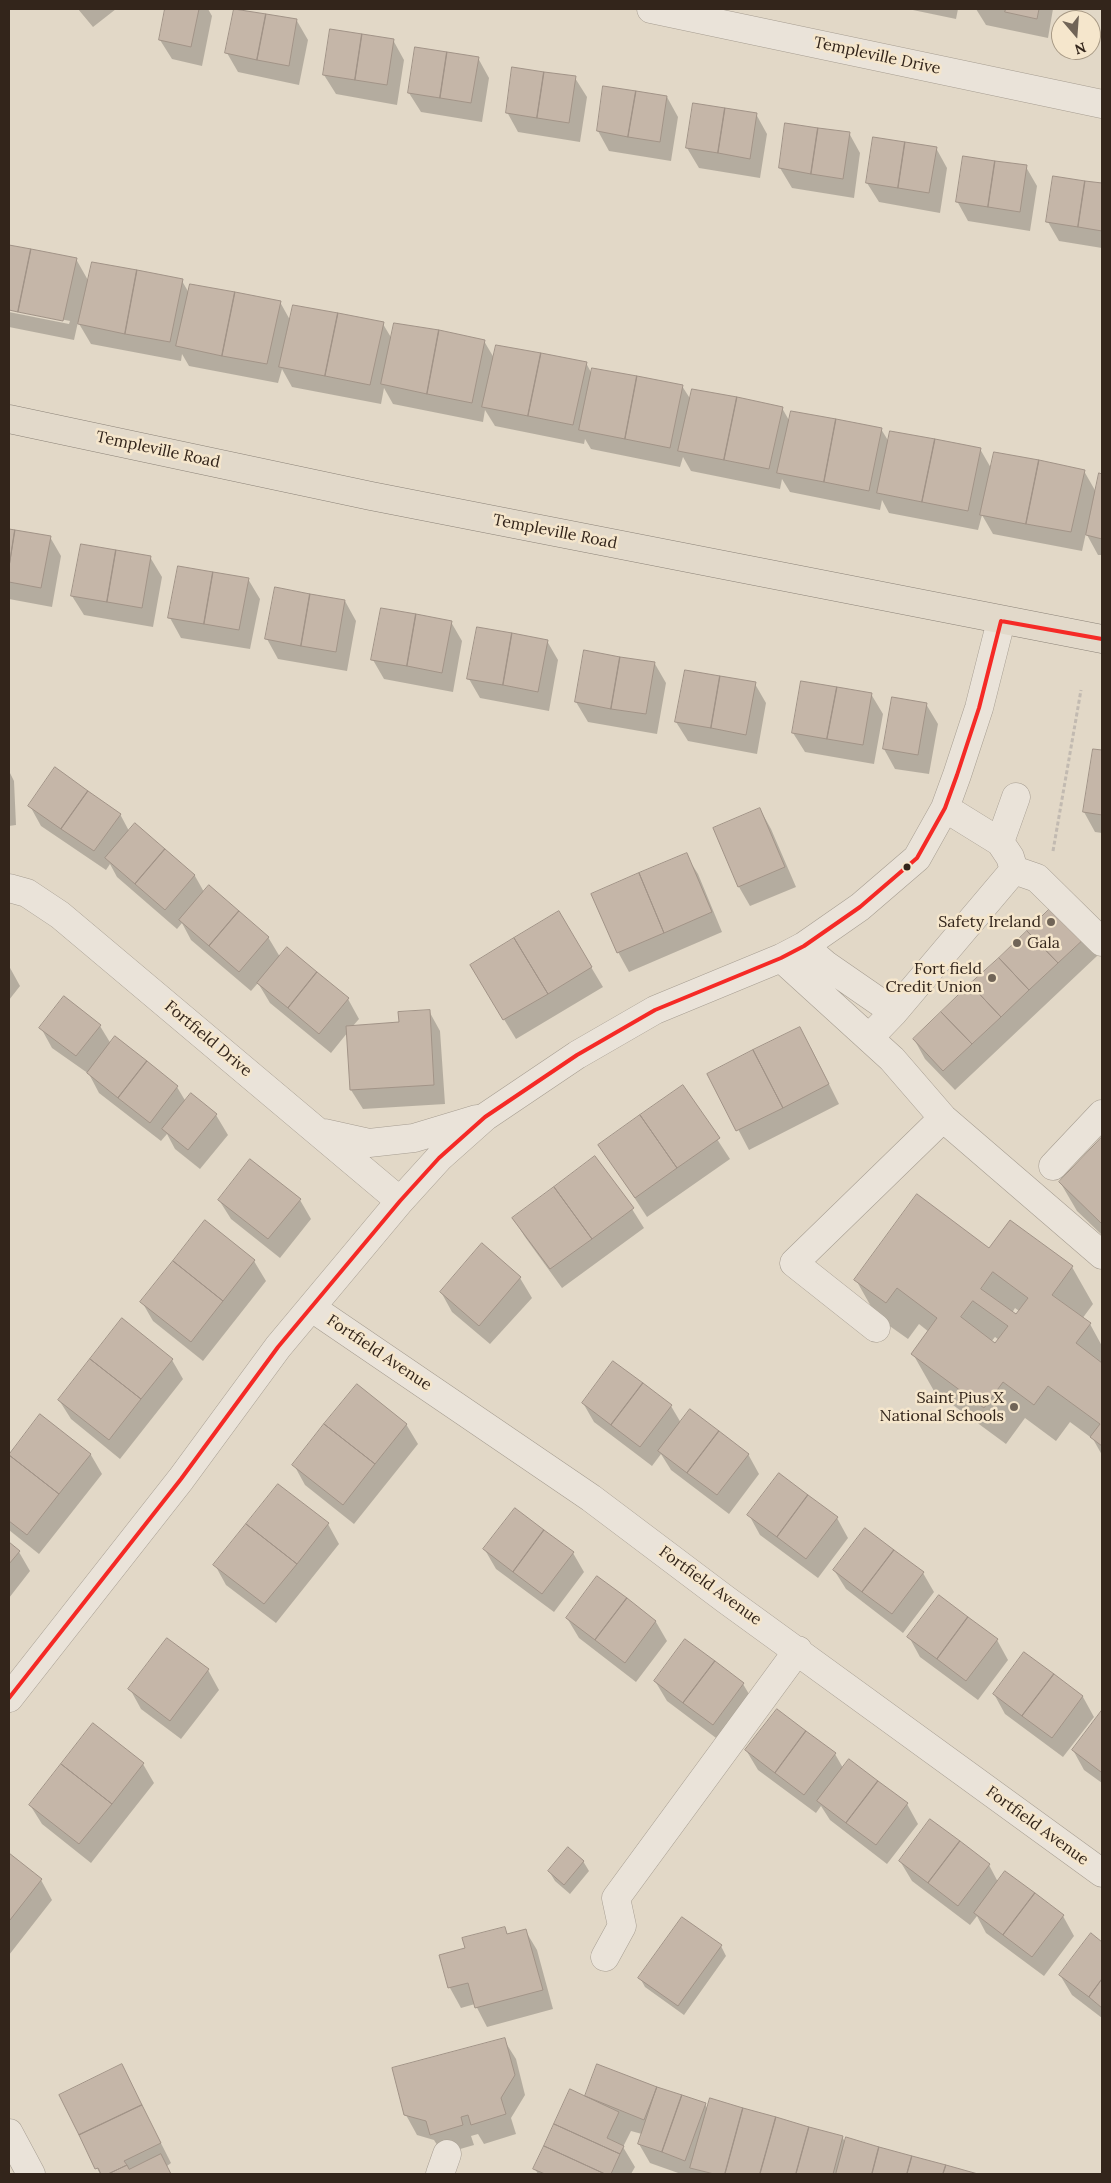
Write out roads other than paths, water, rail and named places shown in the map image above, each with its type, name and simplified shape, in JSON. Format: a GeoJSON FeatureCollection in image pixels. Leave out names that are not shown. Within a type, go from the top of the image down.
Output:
{"type":"FeatureCollection","features":[{"type":"Feature","properties":{"kind":"main road","name":"Templeville Road"},"geometry":{"type":"LineString","coordinates":[[9,419],[371,496],[1102,640]]}},
{"type":"Feature","properties":{"kind":"street","name":"Templeville Drive"},"geometry":{"type":"LineString","coordinates":[[651,9],[1102,104]]}},
{"type":"Feature","properties":{"kind":"street"},"geometry":{"type":"LineString","coordinates":[[9,1698],[175,1487],[278,1347],[400,1201],[439,1158],[484,1117],[577,1055],[655,1010],[793,952],[860,907],[917,858],[945,808],[979,708],[1001,621]]}},
{"type":"Feature","properties":{"kind":"street"},"geometry":{"type":"LineString","coordinates":[[1000,842],[1016,798]]}},
{"type":"Feature","properties":{"kind":"street"},"geometry":{"type":"LineString","coordinates":[[945,808],[1000,842],[1010,857],[1014,870]]}},
{"type":"Feature","properties":{"kind":"street"},"geometry":{"type":"LineString","coordinates":[[1014,870],[1037,878],[1102,942]]}},
{"type":"Feature","properties":{"kind":"street"},"geometry":{"type":"LineString","coordinates":[[869,1038],[894,1012],[1014,870]]}},
{"type":"Feature","properties":{"kind":"street","name":"Fortfield Drive"},"geometry":{"type":"LineString","coordinates":[[9,888],[28,893],[60,915],[400,1201]]}},
{"type":"Feature","properties":{"kind":"street"},"geometry":{"type":"LineString","coordinates":[[793,952],[826,966],[894,1012]]}},
{"type":"Feature","properties":{"kind":"street"},"geometry":{"type":"LineString","coordinates":[[793,952],[943,1118],[1102,1256]]}},
{"type":"Feature","properties":{"kind":"street"},"geometry":{"type":"LineString","coordinates":[[1053,1166],[1102,1114]]}},
{"type":"Feature","properties":{"kind":"street"},"geometry":{"type":"LineString","coordinates":[[318,1131],[369,1143],[414,1138],[484,1117]]}},
{"type":"Feature","properties":{"kind":"street"},"geometry":{"type":"LineString","coordinates":[[876,1328],[794,1263],[943,1118]]}},
{"type":"Feature","properties":{"kind":"street","name":"Fortfield Avenue"},"geometry":{"type":"LineString","coordinates":[[312,1308],[591,1498],[725,1599],[798,1650],[1102,1873]]}},
{"type":"Feature","properties":{"kind":"street"},"geometry":{"type":"LineString","coordinates":[[605,1957],[622,1926],[616,1898],[798,1650]]}},
{"type":"Feature","properties":{"kind":"street"},"geometry":{"type":"LineString","coordinates":[[9,2133],[31,2174]]}},
{"type":"Feature","properties":{"kind":"place","name":"Safety Ireland"},"geometry":{"type":"Point","coordinates":[1051,922]}},
{"type":"Feature","properties":{"kind":"place","name":"Gala"},"geometry":{"type":"Point","coordinates":[1017,943]}},
{"type":"Feature","properties":{"kind":"place","name":"Fort field Credit Union"},"geometry":{"type":"Point","coordinates":[992,978]}},
{"type":"Feature","properties":{"kind":"place","name":"Saint Pius X National Schools"},"geometry":{"type":"Point","coordinates":[1014,1407]}}]}
